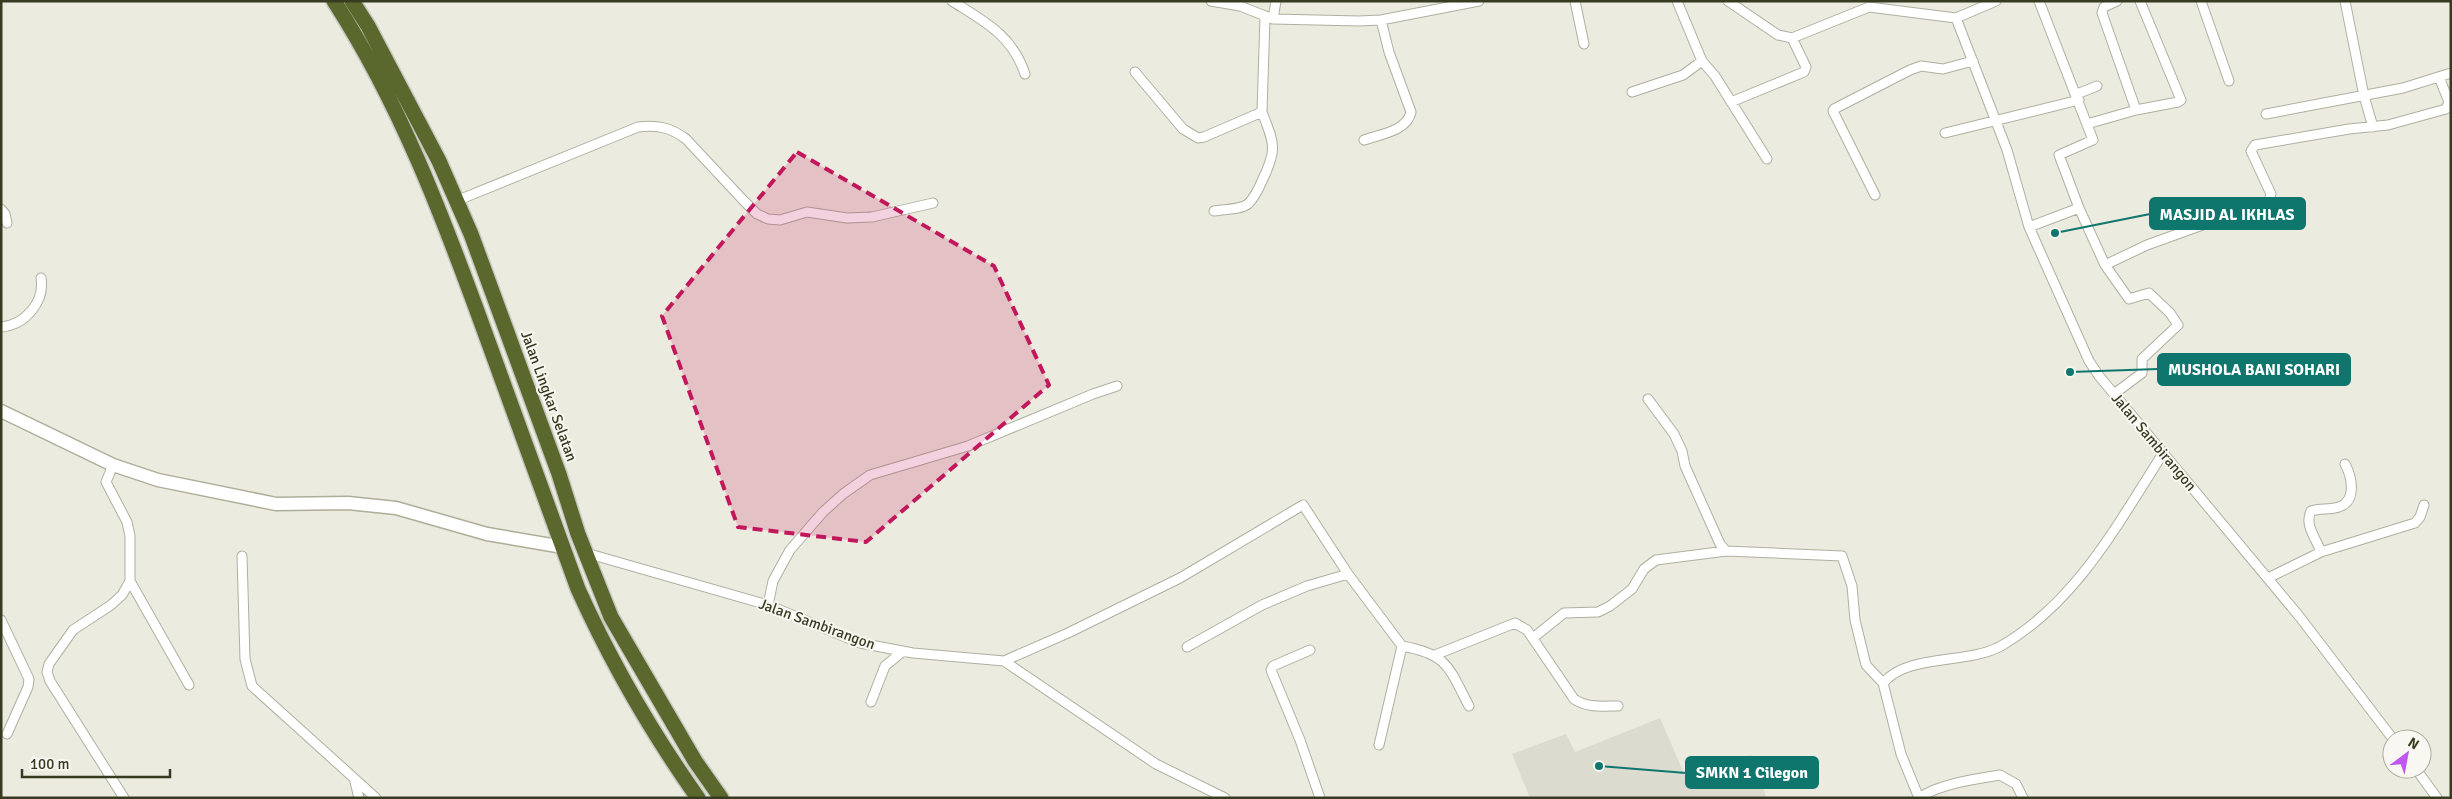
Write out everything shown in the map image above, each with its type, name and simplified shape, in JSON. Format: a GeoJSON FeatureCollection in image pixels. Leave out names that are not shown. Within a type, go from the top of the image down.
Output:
{"type":"FeatureCollection","features":[{"type":"Feature","properties":{"kind":"highway"},"geometry":{"type":"LineString","coordinates":[[334,1],[368,57],[408,138],[450,237],[563,548],[599,635],[672,761],[698,798]]}},
{"type":"Feature","properties":{"kind":"highway","name":"Jalan Lingkar Selatan"},"geometry":{"type":"LineString","coordinates":[[352,1],[368,26],[434,153],[471,234],[586,553],[611,617],[695,762],[720,798]]}},
{"type":"Feature","properties":{"kind":"highway"},"geometry":{"type":"LineString","coordinates":[[523,436],[543,430]]}},
{"type":"Feature","properties":{"kind":"street"},"geometry":{"type":"LineString","coordinates":[[952,1],[989,24],[1010,43],[1020,58],[1025,74]]}},
{"type":"Feature","properties":{"kind":"street"},"geometry":{"type":"LineString","coordinates":[[1211,1],[1250,10],[1269,18],[1381,20],[1479,1]]}},
{"type":"Feature","properties":{"kind":"street"},"geometry":{"type":"LineString","coordinates":[[1237,1],[1246,5],[1250,10]]}},
{"type":"Feature","properties":{"kind":"street"},"geometry":{"type":"LineString","coordinates":[[1214,211],[1243,206],[1249,203],[1273,158],[1274,148],[1262,112],[1269,18],[1276,1]]}},
{"type":"Feature","properties":{"kind":"street"},"geometry":{"type":"LineString","coordinates":[[1575,1],[1584,44]]}},
{"type":"Feature","properties":{"kind":"street"},"geometry":{"type":"LineString","coordinates":[[1677,1],[1702,61],[1715,76],[1767,159]]}},
{"type":"Feature","properties":{"kind":"street"},"geometry":{"type":"LineString","coordinates":[[1728,1],[1778,34],[1792,38],[1872,4],[1956,18],[1996,1]]}},
{"type":"Feature","properties":{"kind":"street"},"geometry":{"type":"LineString","coordinates":[[2040,1],[2078,97],[2093,141],[2060,155],[2079,208],[2105,265],[2129,299],[2147,292],[2168,310],[2178,326],[2142,359],[2142,373],[2114,394]]}},
{"type":"Feature","properties":{"kind":"street"},"geometry":{"type":"LineString","coordinates":[[2118,1],[2104,7],[2102,13],[2136,110]]}},
{"type":"Feature","properties":{"kind":"street"},"geometry":{"type":"LineString","coordinates":[[2087,124],[2181,100],[2140,1]]}},
{"type":"Feature","properties":{"kind":"street"},"geometry":{"type":"LineString","coordinates":[[2201,1],[2229,81]]}},
{"type":"Feature","properties":{"kind":"street"},"geometry":{"type":"LineString","coordinates":[[2344,1],[2372,127]]}},
{"type":"Feature","properties":{"kind":"street","name":"Jalan Sambirangon"},"geometry":{"type":"LineString","coordinates":[[1956,18],[2013,169],[2029,227],[2089,361],[2114,394],[2268,578],[2386,729]]}},
{"type":"Feature","properties":{"kind":"street"},"geometry":{"type":"LineString","coordinates":[[1364,140],[1405,125],[1410,119],[1411,112],[1389,52],[1381,20]]}},
{"type":"Feature","properties":{"kind":"street"},"geometry":{"type":"LineString","coordinates":[[1731,102],[1804,72],[1806,67],[1792,38]]}},
{"type":"Feature","properties":{"kind":"street"},"geometry":{"type":"LineString","coordinates":[[1632,92],[1683,75],[1702,61]]}},
{"type":"Feature","properties":{"kind":"street"},"geometry":{"type":"LineString","coordinates":[[1875,195],[1833,111],[1834,109],[1921,66],[1943,70],[1973,61]]}},
{"type":"Feature","properties":{"kind":"street"},"geometry":{"type":"LineString","coordinates":[[1135,72],[1182,129],[1198,138],[1262,112]]}},
{"type":"Feature","properties":{"kind":"street"},"geometry":{"type":"LineString","coordinates":[[2266,114],[2364,96],[2451,73]]}},
{"type":"Feature","properties":{"kind":"street"},"geometry":{"type":"LineString","coordinates":[[2105,265],[2147,245],[2269,201],[2271,194],[2252,151],[2255,146],[2406,122],[2446,109],[2449,102],[2439,77]]}},
{"type":"Feature","properties":{"kind":"street"},"geometry":{"type":"LineString","coordinates":[[1945,133],[2078,97],[2097,86]]}},
{"type":"Feature","properties":{"kind":"street"},"geometry":{"type":"LineString","coordinates":[[456,201],[638,127],[650,126],[674,130],[686,139],[757,214],[768,219],[780,220],[807,212],[847,218],[872,217],[933,203]]}},
{"type":"Feature","properties":{"kind":"street"},"geometry":{"type":"LineString","coordinates":[[2029,227],[2079,208]]}},
{"type":"Feature","properties":{"kind":"street"},"geometry":{"type":"LineString","coordinates":[[1,209],[5,214],[7,223]]}},
{"type":"Feature","properties":{"kind":"street"},"geometry":{"type":"LineString","coordinates":[[1,327],[14,324],[29,313],[42,295],[42,278]]}},
{"type":"Feature","properties":{"kind":"street"},"geometry":{"type":"LineString","coordinates":[[768,605],[774,581],[790,550],[823,512],[843,494],[870,475],[968,446],[1093,394],[1117,386]]}},
{"type":"Feature","properties":{"kind":"street"},"geometry":{"type":"LineString","coordinates":[[1648,400],[1674,434],[1693,485],[1720,544],[1726,551]]}},
{"type":"Feature","properties":{"kind":"street"},"geometry":{"type":"LineString","coordinates":[[1,411],[113,465],[158,480],[276,504],[348,504],[396,508],[487,534],[563,548]]}},
{"type":"Feature","properties":{"kind":"street"},"geometry":{"type":"LineString","coordinates":[[1883,683],[1898,670],[1979,654],[2000,646],[2050,611],[2103,548],[2164,452]]}},
{"type":"Feature","properties":{"kind":"street"},"geometry":{"type":"LineString","coordinates":[[2321,552],[2308,524],[2309,516],[2311,511],[2342,506],[2350,498],[2352,484],[2346,464]]}},
{"type":"Feature","properties":{"kind":"street"},"geometry":{"type":"LineString","coordinates":[[113,465],[106,482],[127,522],[130,536],[130,581],[189,685]]}},
{"type":"Feature","properties":{"kind":"street"},"geometry":{"type":"LineString","coordinates":[[1004,661],[1068,633],[1180,578],[1303,505],[1348,574],[1402,646],[1435,654],[1453,675],[1470,706]]}},
{"type":"Feature","properties":{"kind":"street"},"geometry":{"type":"LineString","coordinates":[[2268,578],[2321,552],[2415,523],[2420,517],[2424,505]]}},
{"type":"Feature","properties":{"kind":"street"},"geometry":{"type":"LineString","coordinates":[[1533,638],[1564,613],[1598,612],[1610,606],[1632,590],[1644,570],[1656,560],[1726,551],[1842,556],[1852,586],[1855,620],[1866,665],[1883,683],[1901,754],[1919,798],[1942,787],[2000,775],[2016,784],[2023,798]]}},
{"type":"Feature","properties":{"kind":"street","name":"Jalan Sambirangon"},"geometry":{"type":"LineString","coordinates":[[586,553],[768,605],[860,642],[902,652],[1004,661],[1156,764],[1225,798]]}},
{"type":"Feature","properties":{"kind":"street"},"geometry":{"type":"LineString","coordinates":[[242,556],[245,659],[252,686],[260,696],[376,798]]}},
{"type":"Feature","properties":{"kind":"street"},"geometry":{"type":"LineString","coordinates":[[1187,647],[1262,605],[1307,586],[1348,574]]}},
{"type":"Feature","properties":{"kind":"street"},"geometry":{"type":"LineString","coordinates":[[124,798],[50,681],[47,672],[50,664],[73,630],[111,605],[122,595],[130,581]]}},
{"type":"Feature","properties":{"kind":"street"},"geometry":{"type":"LineString","coordinates":[[1,620],[29,679],[28,687],[7,734]]}},
{"type":"Feature","properties":{"kind":"street"},"geometry":{"type":"LineString","coordinates":[[1435,654],[1509,623],[1520,625],[1533,638],[1574,699],[1580,704],[1618,706]]}},
{"type":"Feature","properties":{"kind":"street"},"geometry":{"type":"LineString","coordinates":[[1379,745],[1402,646]]}},
{"type":"Feature","properties":{"kind":"street"},"geometry":{"type":"LineString","coordinates":[[1310,650],[1273,666],[1271,670],[1300,740],[1320,798]]}},
{"type":"Feature","properties":{"kind":"street"},"geometry":{"type":"LineString","coordinates":[[871,702],[885,666],[902,652]]}},
{"type":"Feature","properties":{"kind":"street"},"geometry":{"type":"LineString","coordinates":[[354,778],[359,798]]}},
{"type":"Feature","properties":{"kind":"street"},"geometry":{"type":"LineString","coordinates":[[2423,779],[2437,798]]}},
{"type":"Feature","properties":{"kind":"highlighted area"},"geometry":{"type":"Polygon","coordinates":[[[797,152],[994,266],[1049,385],[866,542],[738,527],[662,316],[797,152]]]}},
{"type":"Feature","properties":{"kind":"shaded area"},"geometry":{"type":"Polygon","coordinates":[[[1660,718],[1686,778],[1751,755],[1762,781],[1766,798],[1530,798],[1512,754],[1566,734],[1575,752],[1660,718]]]}},
{"type":"Feature","properties":{"kind":"place","name":"MASJID AL IKHLAS"},"geometry":{"type":"Point","coordinates":[2055,233]}},
{"type":"Feature","properties":{"kind":"place","name":"MUSHOLA BANI SOHARI"},"geometry":{"type":"Point","coordinates":[2070,372]}},
{"type":"Feature","properties":{"kind":"place","name":"SMKN 1 Cilegon"},"geometry":{"type":"Point","coordinates":[1599,766]}}]}
